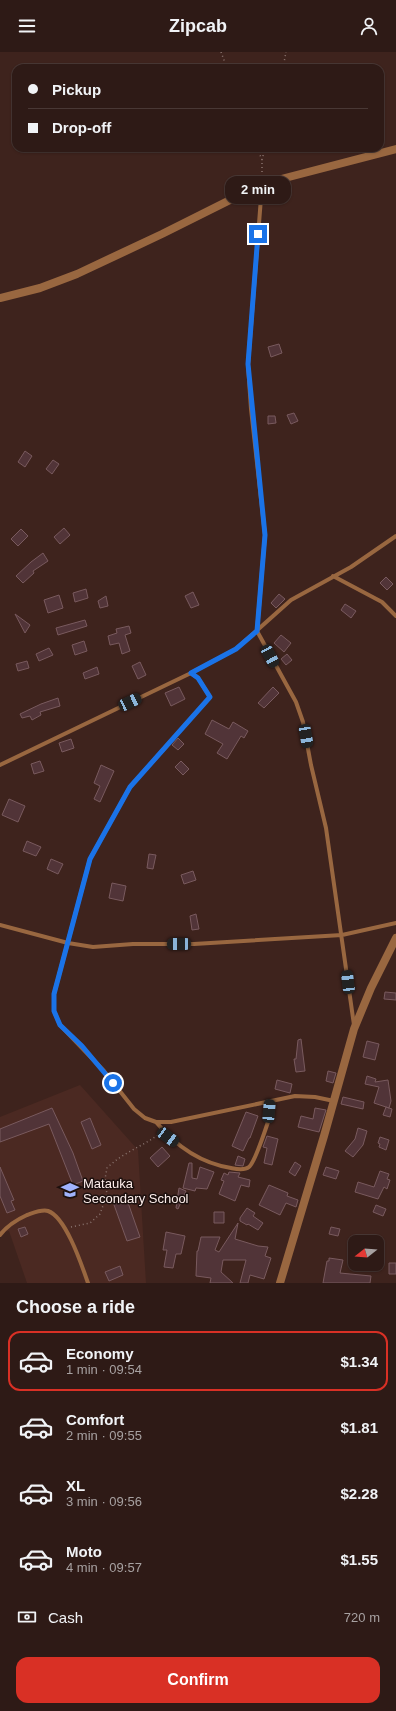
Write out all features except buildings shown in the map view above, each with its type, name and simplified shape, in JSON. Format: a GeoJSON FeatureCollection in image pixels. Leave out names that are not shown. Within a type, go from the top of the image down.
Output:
{"type":"FeatureCollection","features":[{"type":"Feature","properties":{"kind":"street"},"geometry":{"type":"LineString","coordinates":[[0,298],[40,288],[77,274],[162,234],[262,184],[396,149]]}},
{"type":"Feature","properties":{"kind":"street"},"geometry":{"type":"LineString","coordinates":[[280,1283],[354,1029],[370,988],[396,938]]}},
{"type":"Feature","properties":{"kind":"lane"},"geometry":{"type":"LineString","coordinates":[[262,184],[248,364],[265,535],[257,631],[296,702],[303,722],[311,765],[326,828],[354,1029]]}},
{"type":"Feature","properties":{"kind":"lane"},"geometry":{"type":"LineString","coordinates":[[0,765],[191,673],[236,649],[291,600],[351,567],[396,536]]}},
{"type":"Feature","properties":{"kind":"lane"},"geometry":{"type":"LineString","coordinates":[[333,576],[382,602],[396,616]]}},
{"type":"Feature","properties":{"kind":"lane"},"geometry":{"type":"LineString","coordinates":[[191,673],[198,678],[210,697],[130,787],[90,859],[54,994],[54,1011],[60,1025],[104,1071],[134,1109],[144,1118],[156,1122],[171,1122],[295,1096],[315,1097],[334,1101]]}},
{"type":"Feature","properties":{"kind":"lane"},"geometry":{"type":"LineString","coordinates":[[0,925],[68,943],[93,947],[133,944],[194,944],[342,935],[396,923]]}},
{"type":"Feature","properties":{"kind":"lane"},"geometry":{"type":"LineString","coordinates":[[156,1122],[168,1137],[196,1156],[218,1166],[246,1169],[250,1166],[256,1156],[268,1121],[270,1101]]}},
{"type":"Feature","properties":{"kind":"lane"},"geometry":{"type":"LineString","coordinates":[[0,1235],[16,1220],[35,1212],[47,1210],[54,1215],[65,1228],[79,1257],[88,1283]]}},
{"type":"Feature","properties":{"kind":"path"},"geometry":{"type":"LineString","coordinates":[[221,52],[226,64]]}},
{"type":"Feature","properties":{"kind":"path"},"geometry":{"type":"LineString","coordinates":[[284,64],[286,52]]}},
{"type":"Feature","properties":{"kind":"path"},"geometry":{"type":"LineString","coordinates":[[259,152],[262,160]]}},
{"type":"Feature","properties":{"kind":"path"},"geometry":{"type":"LineString","coordinates":[[262,184],[262,160],[264,152]]}},
{"type":"Feature","properties":{"kind":"path"},"geometry":{"type":"LineString","coordinates":[[65,1228],[90,1223],[100,1214],[107,1195],[105,1179],[107,1168],[123,1154],[144,1145],[164,1131]]}},
{"type":"Feature","properties":{"kind":"shaded area","name":"Matauka Secondary School"},"geometry":{"type":"Polygon","coordinates":[[[80,1085],[138,1150],[146,1283],[27,1283],[9,1231],[0,1233],[0,1117],[80,1085]]]}},
{"type":"Feature","properties":{"kind":"place","name":"Matauka Secondary School"},"geometry":{"type":"Point","coordinates":[70,1190]}},
{"type":"Feature","properties":{"kind":"route"},"geometry":{"type":"LineString","coordinates":[[113,1083],[82,1046],[60,1025],[54,1011],[54,994],[90,859],[130,787],[210,697],[198,678],[191,673],[236,649],[257,631],[265,535],[248,364],[258,234]]}}]}
